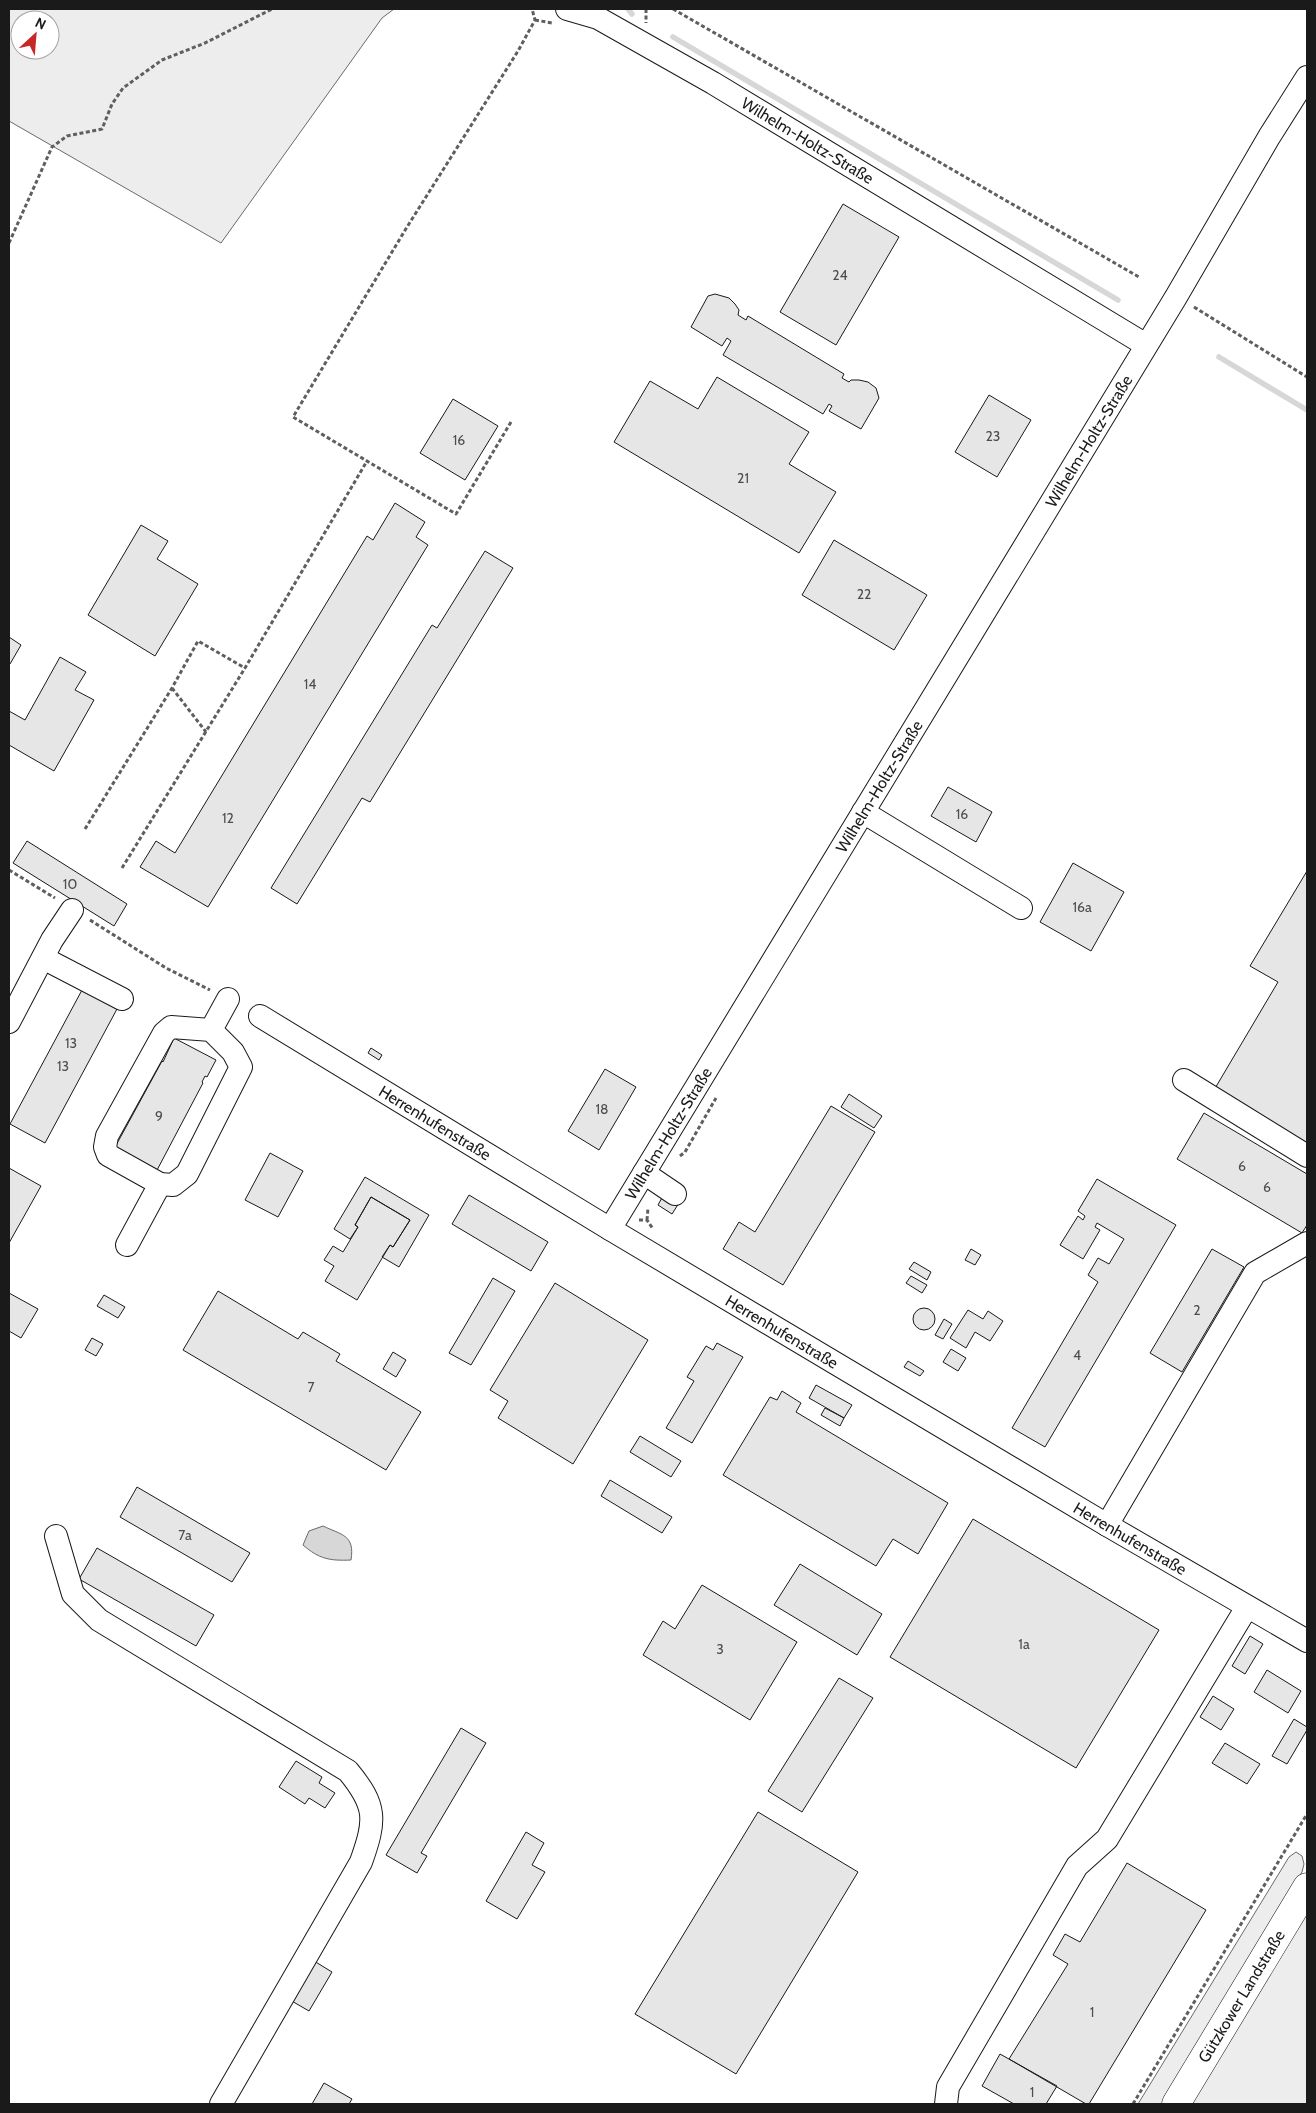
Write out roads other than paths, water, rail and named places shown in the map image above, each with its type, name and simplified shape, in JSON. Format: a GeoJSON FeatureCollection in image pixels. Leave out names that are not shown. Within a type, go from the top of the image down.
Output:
{"type":"FeatureCollection","features":[{"type":"Feature","properties":{"kind":"main road","name":"Gützkower Landstraße"},"geometry":{"type":"LineString","coordinates":[[1176,2104],[1307,1887]]}},
{"type":"Feature","properties":{"kind":"street","name":"Wilhelm-Holtz-Straße"},"geometry":{"type":"LineString","coordinates":[[567,9],[598,18],[713,83],[1146,345]]}},
{"type":"Feature","properties":{"kind":"street","name":"Wilhelm-Holtz-Straße"},"geometry":{"type":"LineString","coordinates":[[610,1229],[1307,76]]}},
{"type":"Feature","properties":{"kind":"street"},"geometry":{"type":"LineString","coordinates":[[863,812],[1021,908]]}},
{"type":"Feature","properties":{"kind":"street"},"geometry":{"type":"LineString","coordinates":[[9,1022],[43,958],[72,910]]}},
{"type":"Feature","properties":{"kind":"street"},"geometry":{"type":"LineString","coordinates":[[43,958],[122,999]]}},
{"type":"Feature","properties":{"kind":"street"},"geometry":{"type":"LineString","coordinates":[[211,1030],[228,999]]}},
{"type":"Feature","properties":{"kind":"street","name":"Herrenhufenstraße"},"geometry":{"type":"LineString","coordinates":[[260,1016],[610,1229],[1107,1525],[1307,1641]]}},
{"type":"Feature","properties":{"kind":"street"},"geometry":{"type":"LineString","coordinates":[[172,1027],[211,1030],[233,1052],[241,1067],[187,1174],[173,1185],[160,1184],[108,1156],[104,1147],[107,1136],[164,1033],[172,1027]]}},
{"type":"Feature","properties":{"kind":"street"},"geometry":{"type":"LineString","coordinates":[[1184,1080],[1307,1156]]}},
{"type":"Feature","properties":{"kind":"street"},"geometry":{"type":"LineString","coordinates":[[644,1173],[676,1194]]}},
{"type":"Feature","properties":{"kind":"street"},"geometry":{"type":"LineString","coordinates":[[127,1245],[160,1184]]}},
{"type":"Feature","properties":{"kind":"street"},"geometry":{"type":"LineString","coordinates":[[1107,1525],[1255,1273],[1307,1243]]}},
{"type":"Feature","properties":{"kind":"street"},"geometry":{"type":"LineString","coordinates":[[56,1536],[74,1594],[92,1614],[348,1771],[364,1790],[371,1811],[371,1834],[360,1862],[221,2104]]}},
{"type":"Feature","properties":{"kind":"street"},"geometry":{"type":"LineString","coordinates":[[946,2104],[948,2086],[1077,1866],[1107,1839],[1248,1607]]}},
{"type":"Feature","properties":{"kind":"waterway"},"geometry":{"type":"LineString","coordinates":[[628,9],[632,14]]}},
{"type":"Feature","properties":{"kind":"waterway"},"geometry":{"type":"LineString","coordinates":[[673,37],[1118,300]]}},
{"type":"Feature","properties":{"kind":"waterway"},"geometry":{"type":"LineString","coordinates":[[1219,357],[1307,410]]}}]}
